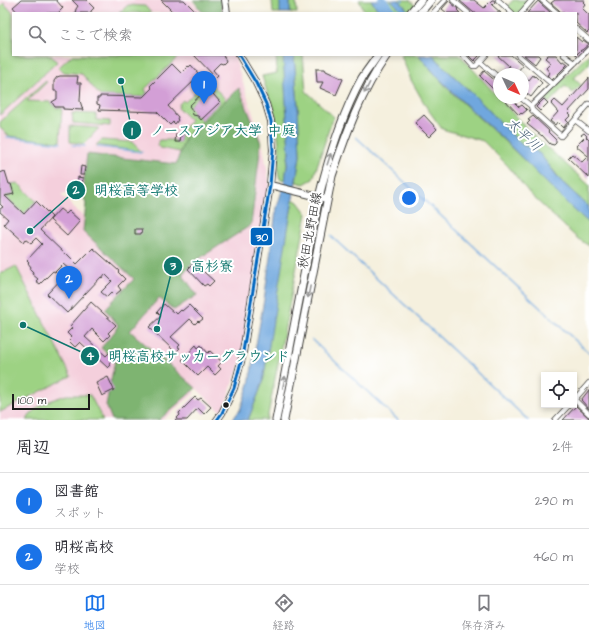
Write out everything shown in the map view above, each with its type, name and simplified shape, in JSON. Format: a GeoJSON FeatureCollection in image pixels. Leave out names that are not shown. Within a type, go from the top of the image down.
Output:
{"type":"FeatureCollection","features":[{"type":"Feature","properties":{"kind":"main road"},"geometry":{"type":"LineString","coordinates":[[411,11],[420,0]]}},
{"type":"Feature","properties":{"kind":"main road"},"geometry":{"type":"LineString","coordinates":[[421,12],[431,0]]}},
{"type":"Feature","properties":{"kind":"main road","name":"秋田北野田線"},"geometry":{"type":"LineString","coordinates":[[284,420],[323,198],[325,172],[338,131],[362,78],[377,56]]}},
{"type":"Feature","properties":{"kind":"main road","name":"秋田北野田線"},"geometry":{"type":"LineString","coordinates":[[276,420],[323,198],[356,109],[369,83],[386,56]]}},
{"type":"Feature","properties":{"kind":"street"},"geometry":{"type":"LineString","coordinates":[[225,0],[227,12]]}},
{"type":"Feature","properties":{"kind":"street"},"geometry":{"type":"LineString","coordinates":[[434,12],[444,0]]}},
{"type":"Feature","properties":{"kind":"street"},"geometry":{"type":"LineString","coordinates":[[453,0],[467,12]]}},
{"type":"Feature","properties":{"kind":"street"},"geometry":{"type":"LineString","coordinates":[[498,0],[511,12]]}},
{"type":"Feature","properties":{"kind":"street"},"geometry":{"type":"LineString","coordinates":[[522,12],[532,0]]}},
{"type":"Feature","properties":{"kind":"street"},"geometry":{"type":"LineString","coordinates":[[542,0],[556,12]]}},
{"type":"Feature","properties":{"kind":"street"},"geometry":{"type":"LineString","coordinates":[[577,30],[589,40]]}},
{"type":"Feature","properties":{"kind":"street"},"geometry":{"type":"LineString","coordinates":[[589,50],[530,106],[532,110],[561,136],[589,104]]}},
{"type":"Feature","properties":{"kind":"street"},"geometry":{"type":"LineString","coordinates":[[217,420],[234,388],[242,358],[270,185],[273,150],[271,121],[263,96],[240,56]]}},
{"type":"Feature","properties":{"kind":"street"},"geometry":{"type":"LineString","coordinates":[[464,56],[473,66],[476,66],[485,56]]}},
{"type":"Feature","properties":{"kind":"street"},"geometry":{"type":"LineString","coordinates":[[519,56],[553,85]]}},
{"type":"Feature","properties":{"kind":"street"},"geometry":{"type":"LineString","coordinates":[[565,56],[575,63]]}},
{"type":"Feature","properties":{"kind":"street"},"geometry":{"type":"LineString","coordinates":[[480,62],[493,73]]}},
{"type":"Feature","properties":{"kind":"street"},"geometry":{"type":"LineString","coordinates":[[575,120],[589,132]]}},
{"type":"Feature","properties":{"kind":"street"},"geometry":{"type":"LineString","coordinates":[[270,185],[323,198]]}},
{"type":"Feature","properties":{"kind":"street"},"geometry":{"type":"LineString","coordinates":[[577,397],[589,383]]}},
{"type":"Feature","properties":{"kind":"street"},"geometry":{"type":"LineString","coordinates":[[577,403],[589,414]]}},
{"type":"Feature","properties":{"kind":"street"},"geometry":{"type":"LineString","coordinates":[[555,420],[566,408]]}},
{"type":"Feature","properties":{"kind":"shaded area"},"geometry":{"type":"Polygon","coordinates":[[[191,0],[201,12],[150,12],[145,6],[128,5],[120,12],[12,12],[12,56],[71,56],[59,67],[63,72],[82,73],[145,89],[179,56],[234,56],[262,142],[270,185],[242,358],[222,413],[196,388],[193,391],[195,393],[163,420],[0,420],[0,1],[191,0]],[[72,193],[61,195],[84,217],[86,204],[83,196],[72,193]]]}},
{"type":"Feature","properties":{"kind":"green space"},"geometry":{"type":"Polygon","coordinates":[[[193,0],[221,0],[222,12],[202,12],[193,0]]]}},
{"type":"Feature","properties":{"kind":"green space"},"geometry":{"type":"Polygon","coordinates":[[[272,0],[280,0],[281,12],[273,12],[272,0]]]}},
{"type":"Feature","properties":{"kind":"green space"},"geometry":{"type":"Polygon","coordinates":[[[290,0],[296,0],[297,12],[290,12],[290,0]]]}},
{"type":"Feature","properties":{"kind":"green space"},"geometry":{"type":"Polygon","coordinates":[[[359,0],[371,0],[379,12],[365,12],[359,0]]]}},
{"type":"Feature","properties":{"kind":"green space"},"geometry":{"type":"Polygon","coordinates":[[[382,0],[392,0],[402,12],[386,12],[380,2],[382,0]]]}},
{"type":"Feature","properties":{"kind":"green space"},"geometry":{"type":"Polygon","coordinates":[[[399,0],[410,0],[421,12],[409,12],[399,0]]]}},
{"type":"Feature","properties":{"kind":"green space"},"geometry":{"type":"Polygon","coordinates":[[[513,0],[532,0],[522,12],[511,12],[506,8],[513,0]]]}},
{"type":"Feature","properties":{"kind":"green space"},"geometry":{"type":"Polygon","coordinates":[[[4,3],[12,12],[12,56],[52,56],[57,62],[0,115],[0,7],[4,3]]]}},
{"type":"Feature","properties":{"kind":"green space"},"geometry":{"type":"Polygon","coordinates":[[[128,5],[145,6],[150,12],[120,12],[128,5]]]}},
{"type":"Feature","properties":{"kind":"green space"},"geometry":{"type":"Polygon","coordinates":[[[589,54],[589,64],[574,78],[581,85],[573,93],[565,86],[549,103],[544,97],[589,54]]]}},
{"type":"Feature","properties":{"kind":"green space"},"geometry":{"type":"Polygon","coordinates":[[[71,56],[179,56],[145,89],[147,93],[143,97],[100,96],[82,74],[63,72],[58,68],[71,56]]]}},
{"type":"Feature","properties":{"kind":"green space"},"geometry":{"type":"Polygon","coordinates":[[[276,56],[284,56],[289,152],[285,180],[280,179],[279,175],[278,136],[262,76],[277,73],[276,56]]]}},
{"type":"Feature","properties":{"kind":"green space"},"geometry":{"type":"Polygon","coordinates":[[[294,56],[303,56],[306,91],[334,117],[313,179],[304,184],[296,182],[300,156],[294,56]]]}},
{"type":"Feature","properties":{"kind":"green space"},"geometry":{"type":"Polygon","coordinates":[[[401,56],[420,56],[450,91],[589,223],[589,246],[577,238],[530,194],[508,166],[483,141],[442,129],[427,108],[411,80],[401,56]]]}},
{"type":"Feature","properties":{"kind":"green space"},"geometry":{"type":"Polygon","coordinates":[[[434,56],[461,56],[493,91],[493,104],[504,104],[527,129],[589,185],[589,207],[561,181],[554,171],[533,149],[522,145],[434,56]]]}},
{"type":"Feature","properties":{"kind":"green space"},"geometry":{"type":"Polygon","coordinates":[[[206,78],[226,100],[186,136],[180,152],[160,148],[158,145],[159,140],[175,140],[175,142],[180,142],[181,135],[177,134],[191,121],[178,108],[179,104],[183,100],[185,102],[203,84],[202,82],[206,78]],[[208,89],[189,106],[193,115],[197,116],[201,120],[220,102],[213,94],[214,93],[208,89]]]}},
{"type":"Feature","properties":{"kind":"green space"},"geometry":{"type":"Polygon","coordinates":[[[46,81],[47,82],[27,101],[51,102],[56,108],[62,108],[60,142],[9,136],[0,128],[0,122],[46,81]]]}},
{"type":"Feature","properties":{"kind":"green space"},"geometry":{"type":"Polygon","coordinates":[[[239,88],[261,143],[251,225],[197,260],[182,274],[197,295],[174,310],[159,298],[130,331],[196,388],[159,420],[112,420],[106,405],[115,360],[101,348],[118,325],[105,309],[134,279],[83,231],[86,204],[83,196],[83,188],[87,154],[176,164],[186,136],[239,88]]]}},
{"type":"Feature","properties":{"kind":"green space"},"geometry":{"type":"Polygon","coordinates":[[[72,113],[96,114],[96,120],[110,121],[110,126],[73,123],[72,113]]]}},
{"type":"Feature","properties":{"kind":"green space"},"geometry":{"type":"Polygon","coordinates":[[[70,126],[99,128],[84,144],[70,142],[70,126]]]}},
{"type":"Feature","properties":{"kind":"green space"},"geometry":{"type":"Polygon","coordinates":[[[102,140],[132,142],[142,152],[96,145],[102,140]]]}},
{"type":"Feature","properties":{"kind":"green space"},"geometry":{"type":"Polygon","coordinates":[[[18,183],[36,201],[28,210],[41,223],[37,227],[9,200],[3,197],[14,193],[11,184],[18,183]]]}},
{"type":"Feature","properties":{"kind":"green space"},"geometry":{"type":"Polygon","coordinates":[[[293,199],[298,202],[307,214],[267,420],[248,420],[263,382],[268,342],[293,199]]]}},
{"type":"Feature","properties":{"kind":"green space"},"geometry":{"type":"Polygon","coordinates":[[[16,266],[71,376],[0,412],[0,274],[16,266]]]}},
{"type":"Feature","properties":{"kind":"green space"},"geometry":{"type":"Polygon","coordinates":[[[66,395],[90,395],[103,420],[27,420],[34,410],[49,401],[66,395]]]}},
{"type":"Feature","properties":{"kind":"water"},"geometry":{"type":"Polygon","coordinates":[[[280,0],[290,0],[290,12],[280,12],[280,0]]]}},
{"type":"Feature","properties":{"kind":"water"},"geometry":{"type":"Polygon","coordinates":[[[371,0],[382,0],[380,2],[386,12],[379,12],[371,0]]]}},
{"type":"Feature","properties":{"kind":"water"},"geometry":{"type":"Polygon","coordinates":[[[391,0],[399,0],[409,12],[402,12],[391,0]]]}},
{"type":"Feature","properties":{"kind":"water"},"geometry":{"type":"Polygon","coordinates":[[[283,56],[294,56],[300,156],[263,382],[248,420],[232,420],[240,410],[249,384],[265,294],[276,211],[285,180],[289,152],[283,56]]]}},
{"type":"Feature","properties":{"kind":"water"},"geometry":{"type":"Polygon","coordinates":[[[420,56],[434,56],[522,145],[533,149],[540,154],[561,181],[589,207],[589,223],[568,205],[497,133],[456,96],[420,56]]]}},
{"type":"Feature","properties":{"kind":"building"},"geometry":{"type":"Polygon","coordinates":[[[21,0],[56,0],[63,8],[59,12],[17,12],[13,7],[21,0]]]}},
{"type":"Feature","properties":{"kind":"building"},"geometry":{"type":"Polygon","coordinates":[[[72,0],[86,0],[94,8],[91,12],[75,12],[78,6],[72,0]]]}},
{"type":"Feature","properties":{"kind":"building"},"geometry":{"type":"Polygon","coordinates":[[[161,0],[184,0],[196,12],[173,12],[161,0]]]}},
{"type":"Feature","properties":{"kind":"building"},"geometry":{"type":"Polygon","coordinates":[[[459,0],[474,0],[484,8],[492,0],[494,0],[495,2],[492,5],[500,12],[473,12],[459,0]]]}},
{"type":"Feature","properties":{"kind":"building"},"geometry":{"type":"Polygon","coordinates":[[[555,0],[585,0],[583,2],[585,4],[582,8],[589,15],[589,31],[587,33],[577,24],[577,12],[560,12],[551,3],[555,0]]]}},
{"type":"Feature","properties":{"kind":"building"},"geometry":{"type":"Polygon","coordinates":[[[449,1],[458,9],[457,10],[459,12],[446,12],[442,9],[449,1]]]}},
{"type":"Feature","properties":{"kind":"building"},"geometry":{"type":"Polygon","coordinates":[[[538,1],[550,12],[528,12],[538,1]]]}},
{"type":"Feature","properties":{"kind":"building"},"geometry":{"type":"Polygon","coordinates":[[[577,38],[582,42],[583,40],[589,44],[577,54],[577,38]]]}},
{"type":"Feature","properties":{"kind":"building"},"geometry":{"type":"Polygon","coordinates":[[[195,56],[224,56],[226,61],[223,64],[220,63],[213,70],[218,76],[216,78],[195,56]]]}},
{"type":"Feature","properties":{"kind":"building"},"geometry":{"type":"Polygon","coordinates":[[[469,56],[479,56],[474,61],[469,56]]]}},
{"type":"Feature","properties":{"kind":"building"},"geometry":{"type":"Polygon","coordinates":[[[498,56],[512,56],[523,65],[520,68],[508,68],[509,66],[498,56]]]}},
{"type":"Feature","properties":{"kind":"building"},"geometry":{"type":"Polygon","coordinates":[[[525,56],[539,56],[540,57],[535,64],[525,56]]]}},
{"type":"Feature","properties":{"kind":"building"},"geometry":{"type":"Polygon","coordinates":[[[547,56],[557,56],[562,62],[564,61],[568,64],[552,80],[547,75],[550,73],[546,68],[551,63],[545,58],[547,56]]]}},
{"type":"Feature","properties":{"kind":"building"},"geometry":{"type":"Polygon","coordinates":[[[172,64],[181,73],[191,65],[198,73],[196,75],[198,77],[168,106],[178,117],[175,124],[173,122],[170,125],[157,112],[99,110],[100,105],[97,104],[97,98],[100,98],[100,96],[143,97],[152,88],[150,86],[172,64]]]}},
{"type":"Feature","properties":{"kind":"building"},"geometry":{"type":"Polygon","coordinates":[[[316,69],[325,69],[326,71],[343,79],[336,95],[320,88],[323,82],[317,82],[316,69]]]}},
{"type":"Feature","properties":{"kind":"building"},"geometry":{"type":"Polygon","coordinates":[[[484,71],[493,79],[493,89],[480,76],[484,71]]]}},
{"type":"Feature","properties":{"kind":"building"},"geometry":{"type":"Polygon","coordinates":[[[533,75],[542,83],[531,97],[529,96],[529,80],[533,75]]]}},
{"type":"Feature","properties":{"kind":"building"},"geometry":{"type":"Polygon","coordinates":[[[60,76],[78,76],[77,83],[81,83],[80,101],[83,110],[55,107],[52,102],[57,99],[57,91],[54,91],[54,81],[60,76]]]}},
{"type":"Feature","properties":{"kind":"building"},"geometry":{"type":"Polygon","coordinates":[[[589,78],[589,89],[568,112],[571,115],[566,120],[568,122],[563,128],[557,122],[555,125],[550,121],[558,112],[551,104],[555,100],[563,107],[589,78]]]}},
{"type":"Feature","properties":{"kind":"building"},"geometry":{"type":"Polygon","coordinates":[[[208,88],[215,93],[213,94],[220,102],[201,120],[198,116],[193,115],[189,106],[208,88]]]}},
{"type":"Feature","properties":{"kind":"building"},"geometry":{"type":"Polygon","coordinates":[[[544,99],[548,103],[540,111],[536,107],[544,99]]]}},
{"type":"Feature","properties":{"kind":"building"},"geometry":{"type":"Polygon","coordinates":[[[509,104],[516,104],[519,107],[522,105],[527,110],[519,115],[509,104]]]}},
{"type":"Feature","properties":{"kind":"building"},"geometry":{"type":"Polygon","coordinates":[[[424,115],[437,129],[429,137],[415,123],[424,115]]]}},
{"type":"Feature","properties":{"kind":"building"},"geometry":{"type":"Polygon","coordinates":[[[533,116],[556,140],[554,145],[550,144],[542,135],[527,124],[530,121],[528,120],[533,116]]]}},
{"type":"Feature","properties":{"kind":"building"},"geometry":{"type":"Polygon","coordinates":[[[584,133],[589,140],[589,178],[568,158],[572,154],[582,162],[588,156],[576,146],[584,138],[581,135],[584,133]]]}},
{"type":"Feature","properties":{"kind":"building"},"geometry":{"type":"Polygon","coordinates":[[[176,134],[181,135],[180,142],[175,142],[176,134]]]}},
{"type":"Feature","properties":{"kind":"building"},"geometry":{"type":"Polygon","coordinates":[[[81,166],[85,167],[84,175],[80,175],[81,166]]]}},
{"type":"Feature","properties":{"kind":"building"},"geometry":{"type":"Polygon","coordinates":[[[5,171],[14,194],[5,196],[24,214],[36,201],[52,217],[40,230],[77,264],[93,248],[119,271],[118,272],[125,279],[118,286],[121,290],[115,295],[112,292],[107,297],[101,292],[112,281],[105,274],[67,313],[47,294],[70,270],[63,264],[55,272],[53,271],[40,284],[36,281],[38,279],[32,274],[33,272],[30,269],[31,267],[27,260],[42,244],[36,238],[31,243],[26,239],[24,242],[4,224],[8,219],[0,212],[0,209],[3,207],[0,204],[0,173],[5,171]]]}},
{"type":"Feature","properties":{"kind":"building"},"geometry":{"type":"Polygon","coordinates":[[[78,177],[83,178],[82,185],[77,184],[78,177]]]}},
{"type":"Feature","properties":{"kind":"building"},"geometry":{"type":"Polygon","coordinates":[[[60,209],[66,214],[69,211],[80,221],[67,236],[50,220],[60,209]]]}},
{"type":"Feature","properties":{"kind":"building"},"geometry":{"type":"Polygon","coordinates":[[[135,229],[142,229],[141,234],[135,234],[135,229]]]}},
{"type":"Feature","properties":{"kind":"building"},"geometry":{"type":"Polygon","coordinates":[[[194,263],[214,281],[209,286],[207,284],[204,286],[188,269],[194,263]]]}},
{"type":"Feature","properties":{"kind":"building"},"geometry":{"type":"Polygon","coordinates":[[[91,302],[116,325],[108,333],[110,335],[104,341],[92,329],[85,337],[106,356],[112,350],[117,355],[109,364],[111,365],[108,368],[80,342],[75,347],[69,341],[72,338],[67,333],[72,328],[70,326],[91,302]]]}},
{"type":"Feature","properties":{"kind":"building"},"geometry":{"type":"Polygon","coordinates":[[[164,304],[177,314],[189,305],[203,319],[195,324],[190,319],[171,337],[180,345],[178,347],[180,348],[176,352],[149,327],[161,316],[157,312],[164,304]]]}},
{"type":"Feature","properties":{"kind":"building"},"geometry":{"type":"Polygon","coordinates":[[[196,345],[198,348],[201,345],[208,353],[210,351],[222,362],[218,366],[221,369],[215,375],[207,367],[198,376],[182,360],[196,345]]]}},
{"type":"Feature","properties":{"kind":"building"},"geometry":{"type":"Polygon","coordinates":[[[108,377],[114,390],[102,396],[96,383],[108,377]]]}},
{"type":"Feature","properties":{"kind":"building"},"geometry":{"type":"Polygon","coordinates":[[[589,390],[589,409],[581,400],[589,390]]]}},
{"type":"Feature","properties":{"kind":"building"},"geometry":{"type":"Polygon","coordinates":[[[195,397],[198,400],[201,398],[211,407],[204,414],[198,408],[187,420],[175,420],[180,415],[179,413],[195,397]]]}},
{"type":"Feature","properties":{"kind":"building"},"geometry":{"type":"Polygon","coordinates":[[[577,407],[589,418],[586,420],[563,420],[577,407]]]}},
{"type":"Feature","properties":{"kind":"waterway","name":"太平川"},"geometry":{"type":"LineString","coordinates":[[382,0],[392,12]]}},
{"type":"Feature","properties":{"kind":"waterway"},"geometry":{"type":"LineString","coordinates":[[7,137],[61,143]]}},
{"type":"Feature","properties":{"kind":"waterway"},"geometry":{"type":"LineString","coordinates":[[356,137],[589,353]]}},
{"type":"Feature","properties":{"kind":"waterway"},"geometry":{"type":"LineString","coordinates":[[73,145],[85,146]]}},
{"type":"Feature","properties":{"kind":"waterway"},"geometry":{"type":"LineString","coordinates":[[98,147],[142,152]]}},
{"type":"Feature","properties":{"kind":"waterway"},"geometry":{"type":"LineString","coordinates":[[331,236],[528,420]]}},
{"type":"Feature","properties":{"kind":"waterway"},"geometry":{"type":"LineString","coordinates":[[312,340],[398,420]]}},
{"type":"Feature","properties":{"kind":"transit line","name":"30"},"geometry":{"type":"LineString","coordinates":[[217,420],[234,388],[242,358],[270,185],[273,150],[271,121],[266,104],[256,83],[240,56]]}},
{"type":"Feature","properties":{"kind":"place","name":"ノースアジア大学 中庭"},"geometry":{"type":"Point","coordinates":[121,81]}},
{"type":"Feature","properties":{"kind":"place","name":"図書館"},"geometry":{"type":"Point","coordinates":[204,104]}},
{"type":"Feature","properties":{"kind":"place","name":"明桜高等学校"},"geometry":{"type":"Point","coordinates":[30,231]}},
{"type":"Feature","properties":{"kind":"place","name":"明桜高校"},"geometry":{"type":"Point","coordinates":[69,299]}},
{"type":"Feature","properties":{"kind":"place","name":"明桜高校サッカーグラウンド"},"geometry":{"type":"Point","coordinates":[23,325]}},
{"type":"Feature","properties":{"kind":"place","name":"高杉寮"},"geometry":{"type":"Point","coordinates":[157,329]}}]}
